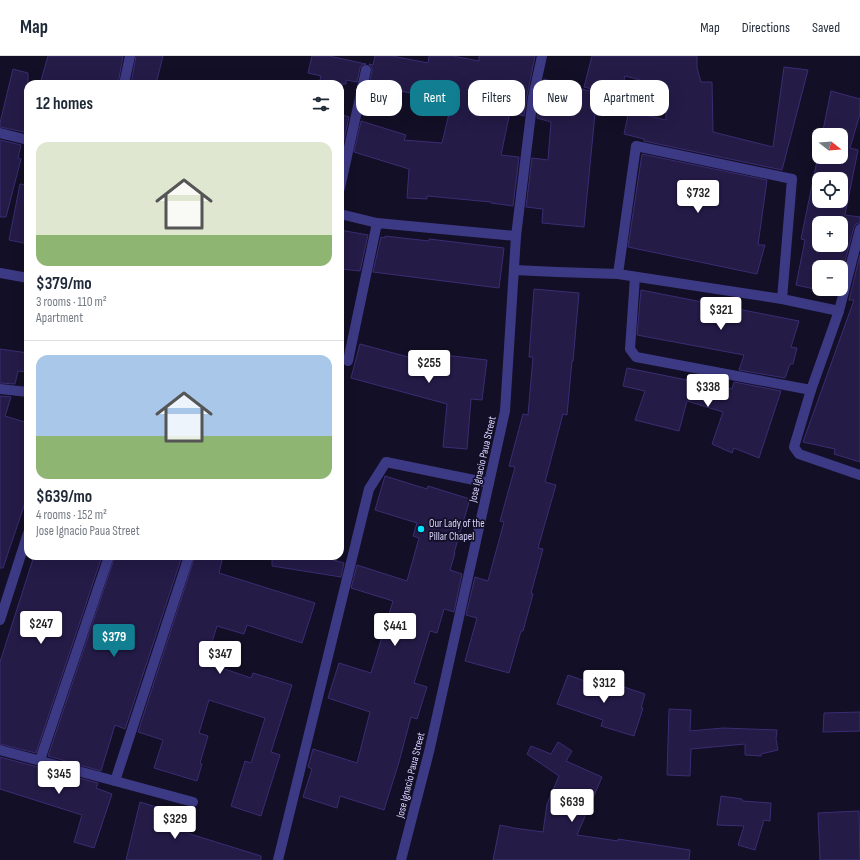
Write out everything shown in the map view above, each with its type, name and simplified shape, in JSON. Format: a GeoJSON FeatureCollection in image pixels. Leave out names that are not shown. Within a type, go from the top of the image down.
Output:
{"type":"FeatureCollection","features":[{"type":"Feature","properties":{"kind":"street"},"geometry":{"type":"LineString","coordinates":[[125,80],[130,56]]}},
{"type":"Feature","properties":{"kind":"street","name":"Jose Ignacio Paua Street"},"geometry":{"type":"LineString","coordinates":[[401,860],[429,752],[505,411],[516,236],[533,97],[542,56]]}},
{"type":"Feature","properties":{"kind":"street"},"geometry":{"type":"LineString","coordinates":[[344,170],[366,70]]}},
{"type":"Feature","properties":{"kind":"street"},"geometry":{"type":"LineString","coordinates":[[0,133],[24,139]]}},
{"type":"Feature","properties":{"kind":"street"},"geometry":{"type":"LineString","coordinates":[[618,274],[636,146],[792,179],[782,298]]}},
{"type":"Feature","properties":{"kind":"street"},"geometry":{"type":"LineString","coordinates":[[344,215],[377,223],[516,236]]}},
{"type":"Feature","properties":{"kind":"street"},"geometry":{"type":"LineString","coordinates":[[348,361],[377,223]]}},
{"type":"Feature","properties":{"kind":"street"},"geometry":{"type":"LineString","coordinates":[[860,229],[839,310],[811,390],[794,447],[799,454],[860,475]]}},
{"type":"Feature","properties":{"kind":"street"},"geometry":{"type":"LineString","coordinates":[[514,270],[618,274],[782,298],[839,310]]}},
{"type":"Feature","properties":{"kind":"street"},"geometry":{"type":"LineString","coordinates":[[0,273],[24,277]]}},
{"type":"Feature","properties":{"kind":"street"},"geometry":{"type":"LineString","coordinates":[[635,277],[630,349],[636,357],[811,390]]}},
{"type":"Feature","properties":{"kind":"street"},"geometry":{"type":"LineString","coordinates":[[0,389],[24,392]]}},
{"type":"Feature","properties":{"kind":"street"},"geometry":{"type":"LineString","coordinates":[[278,860],[369,489],[386,462],[489,483]]}},
{"type":"Feature","properties":{"kind":"street"},"geometry":{"type":"LineString","coordinates":[[0,620],[24,545]]}},
{"type":"Feature","properties":{"kind":"street"},"geometry":{"type":"LineString","coordinates":[[40,760],[108,560]]}},
{"type":"Feature","properties":{"kind":"street"},"geometry":{"type":"LineString","coordinates":[[115,781],[189,560]]}},
{"type":"Feature","properties":{"kind":"street"},"geometry":{"type":"LineString","coordinates":[[0,750],[193,802]]}},
{"type":"Feature","properties":{"kind":"building"},"geometry":{"type":"Polygon","coordinates":[[[48,56],[123,56],[119,80],[41,80],[48,56]]]}},
{"type":"Feature","properties":{"kind":"building"},"geometry":{"type":"Polygon","coordinates":[[[136,56],[163,56],[157,80],[132,80],[136,56]]]}},
{"type":"Feature","properties":{"kind":"building"},"geometry":{"type":"Polygon","coordinates":[[[312,56],[329,56],[366,64],[362,65],[360,68],[356,82],[346,80],[346,84],[344,84],[344,80],[320,80],[321,76],[308,73],[312,56]]]}},
{"type":"Feature","properties":{"kind":"building"},"geometry":{"type":"Polygon","coordinates":[[[375,56],[392,56],[428,63],[429,56],[453,56],[479,61],[479,56],[535,56],[525,109],[525,80],[468,80],[468,116],[509,116],[501,155],[519,157],[513,206],[491,202],[427,196],[427,199],[407,198],[409,169],[354,152],[361,121],[406,135],[404,140],[442,143],[448,116],[460,116],[460,80],[410,80],[410,93],[402,91],[402,80],[370,80],[372,68],[369,64],[373,65],[375,56]]]}},
{"type":"Feature","properties":{"kind":"building"},"geometry":{"type":"Polygon","coordinates":[[[592,56],[697,56],[697,68],[701,82],[712,82],[713,132],[773,147],[784,67],[808,70],[782,170],[644,141],[644,139],[624,134],[628,116],[650,116],[666,120],[666,116],[669,116],[669,80],[640,80],[625,76],[624,80],[590,80],[590,88],[584,87],[592,56]]]}},
{"type":"Feature","properties":{"kind":"building"},"geometry":{"type":"Polygon","coordinates":[[[13,69],[28,73],[28,80],[24,80],[24,132],[0,127],[13,69]]]}},
{"type":"Feature","properties":{"kind":"building"},"geometry":{"type":"Polygon","coordinates":[[[582,89],[590,91],[590,116],[595,116],[584,227],[542,223],[543,209],[526,207],[532,158],[548,160],[551,122],[537,118],[537,116],[582,116],[582,89]]]}},
{"type":"Feature","properties":{"kind":"building"},"geometry":{"type":"Polygon","coordinates":[[[831,91],[860,99],[860,114],[850,148],[858,150],[848,200],[848,172],[815,172],[816,164],[848,164],[848,128],[823,128],[831,91]]]}},
{"type":"Feature","properties":{"kind":"building"},"geometry":{"type":"Polygon","coordinates":[[[344,115],[349,117],[344,140],[344,115]]]}},
{"type":"Feature","properties":{"kind":"building"},"geometry":{"type":"Polygon","coordinates":[[[0,140],[21,145],[18,158],[21,159],[6,217],[0,217],[0,140]]]}},
{"type":"Feature","properties":{"kind":"building"},"geometry":{"type":"Polygon","coordinates":[[[642,154],[767,180],[758,245],[765,245],[757,274],[628,247],[642,154]]]}},
{"type":"Feature","properties":{"kind":"building"},"geometry":{"type":"Polygon","coordinates":[[[20,184],[24,184],[24,243],[9,240],[20,184]]]}},
{"type":"Feature","properties":{"kind":"building"},"geometry":{"type":"Polygon","coordinates":[[[812,185],[812,208],[846,208],[845,215],[860,217],[860,223],[856,224],[854,227],[848,250],[848,216],[812,216],[812,252],[848,252],[845,260],[812,260],[812,289],[796,285],[805,240],[801,239],[812,185]]]}},
{"type":"Feature","properties":{"kind":"building"},"geometry":{"type":"Polygon","coordinates":[[[344,231],[368,235],[360,271],[344,269],[344,231]]]}},
{"type":"Feature","properties":{"kind":"building"},"geometry":{"type":"Polygon","coordinates":[[[385,236],[429,241],[429,239],[504,248],[499,288],[373,272],[381,237],[385,238],[385,236]]]}},
{"type":"Feature","properties":{"kind":"building"},"geometry":{"type":"Polygon","coordinates":[[[860,255],[860,462],[834,454],[835,449],[803,442],[854,300],[849,300],[860,255]]]}},
{"type":"Feature","properties":{"kind":"building"},"geometry":{"type":"Polygon","coordinates":[[[534,289],[579,293],[567,415],[563,414],[545,482],[556,485],[538,548],[543,549],[531,593],[533,594],[509,673],[465,661],[477,618],[466,615],[475,577],[488,581],[504,522],[500,521],[515,467],[509,466],[523,414],[528,415],[533,357],[529,357],[534,289]]]}},
{"type":"Feature","properties":{"kind":"building"},"geometry":{"type":"Polygon","coordinates":[[[641,290],[799,321],[791,347],[797,348],[793,364],[790,364],[785,378],[739,370],[744,355],[637,335],[641,290]]]}},
{"type":"Feature","properties":{"kind":"building"},"geometry":{"type":"Polygon","coordinates":[[[360,344],[434,364],[436,354],[487,360],[482,400],[471,399],[467,449],[443,447],[447,404],[351,378],[360,344]]]}},
{"type":"Feature","properties":{"kind":"building"},"geometry":{"type":"Polygon","coordinates":[[[0,349],[24,352],[24,372],[18,371],[15,384],[0,383],[0,349]]]}},
{"type":"Feature","properties":{"kind":"building"},"geometry":{"type":"Polygon","coordinates":[[[627,368],[732,389],[734,382],[781,391],[759,458],[734,448],[732,453],[712,444],[723,412],[687,401],[679,431],[635,420],[645,391],[623,386],[627,368]]]}},
{"type":"Feature","properties":{"kind":"building"},"geometry":{"type":"Polygon","coordinates":[[[0,396],[11,397],[5,416],[24,422],[24,506],[3,568],[0,568],[0,396]]]}},
{"type":"Feature","properties":{"kind":"building"},"geometry":{"type":"Polygon","coordinates":[[[385,476],[427,489],[428,486],[470,499],[450,570],[462,574],[454,612],[444,609],[437,633],[430,631],[414,683],[427,687],[417,719],[411,717],[384,810],[340,796],[337,808],[303,797],[312,769],[308,767],[313,749],[357,763],[370,712],[328,698],[339,663],[371,673],[393,601],[351,588],[357,565],[407,581],[419,538],[413,536],[417,523],[375,510],[385,476]]]}},
{"type":"Feature","properties":{"kind":"building"},"geometry":{"type":"Polygon","coordinates":[[[33,560],[101,560],[36,753],[0,744],[0,662],[33,560]]]}},
{"type":"Feature","properties":{"kind":"building"},"geometry":{"type":"Polygon","coordinates":[[[114,560],[181,560],[125,729],[115,725],[101,771],[48,756],[114,560]]]}},
{"type":"Feature","properties":{"kind":"building"},"geometry":{"type":"Polygon","coordinates":[[[194,560],[222,560],[219,573],[315,603],[302,643],[247,625],[244,634],[217,626],[207,658],[221,662],[219,667],[251,678],[253,673],[292,685],[271,752],[280,755],[261,816],[231,806],[245,761],[251,763],[265,718],[209,700],[199,733],[208,736],[200,763],[202,764],[197,781],[154,768],[163,740],[138,732],[194,560]]]}},
{"type":"Feature","properties":{"kind":"building"},"geometry":{"type":"Polygon","coordinates":[[[272,560],[333,560],[344,563],[341,577],[272,566],[272,560]]]}},
{"type":"Feature","properties":{"kind":"building"},"geometry":{"type":"Polygon","coordinates":[[[568,675],[610,690],[612,683],[645,694],[641,708],[643,708],[634,736],[601,726],[603,720],[557,704],[568,675]]]}},
{"type":"Feature","properties":{"kind":"building"},"geometry":{"type":"Polygon","coordinates":[[[669,709],[691,710],[690,731],[723,728],[777,730],[776,739],[778,750],[761,754],[761,756],[745,755],[745,744],[691,749],[690,776],[667,775],[669,709]]]}},
{"type":"Feature","properties":{"kind":"building"},"geometry":{"type":"Polygon","coordinates":[[[860,712],[860,731],[823,732],[824,713],[860,712]]]}},
{"type":"Feature","properties":{"kind":"building"},"geometry":{"type":"Polygon","coordinates":[[[558,742],[572,751],[566,761],[602,777],[577,835],[618,841],[618,839],[690,850],[689,860],[493,860],[500,825],[543,832],[547,804],[559,776],[527,754],[531,746],[551,754],[558,742]]]}},
{"type":"Feature","properties":{"kind":"building"},"geometry":{"type":"Polygon","coordinates":[[[0,757],[98,783],[96,788],[112,794],[94,848],[74,842],[82,815],[0,789],[0,757]]]}},
{"type":"Feature","properties":{"kind":"building"},"geometry":{"type":"Polygon","coordinates":[[[721,796],[742,799],[742,801],[771,803],[770,821],[764,820],[755,850],[738,845],[744,826],[717,825],[721,796]]]}},
{"type":"Feature","properties":{"kind":"building"},"geometry":{"type":"Polygon","coordinates":[[[140,802],[192,818],[187,833],[261,856],[261,860],[126,860],[140,802]]]}},
{"type":"Feature","properties":{"kind":"building"},"geometry":{"type":"Polygon","coordinates":[[[859,811],[860,860],[820,860],[818,813],[859,811]]]}},
{"type":"Feature","properties":{"kind":"place","name":"Our Lady of the Pillar Chapel"},"geometry":{"type":"Point","coordinates":[421,529]}}]}
